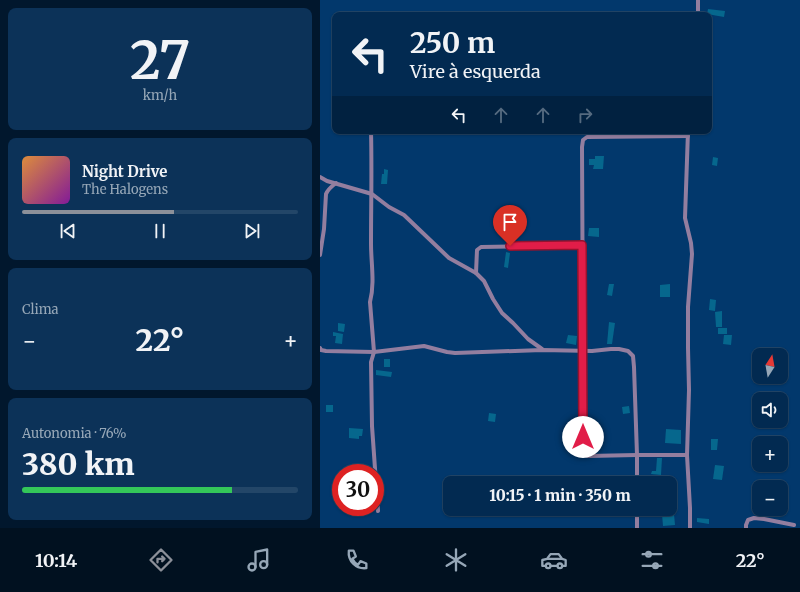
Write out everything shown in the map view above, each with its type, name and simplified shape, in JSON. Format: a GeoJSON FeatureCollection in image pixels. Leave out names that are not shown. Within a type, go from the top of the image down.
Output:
{"type":"FeatureCollection","features":[{"type":"Feature","properties":{"kind":"street"},"geometry":{"type":"LineString","coordinates":[[698,0],[698,12]]}},
{"type":"Feature","properties":{"kind":"street"},"geometry":{"type":"LineString","coordinates":[[371,134],[371,245],[373,284],[370,302],[374,352],[371,362],[372,426],[375,464]]}},
{"type":"Feature","properties":{"kind":"street"},"geometry":{"type":"LineString","coordinates":[[687,455],[584,455],[582,146],[583,140],[587,137],[688,136],[685,218],[692,254],[688,307],[689,390],[687,455],[690,528]]}},
{"type":"Feature","properties":{"kind":"street"},"geometry":{"type":"LineString","coordinates":[[320,177],[372,194],[389,207],[404,215],[449,258],[476,273],[484,281],[502,314],[542,350]]}},
{"type":"Feature","properties":{"kind":"street"},"geometry":{"type":"LineString","coordinates":[[320,255],[324,230],[326,194],[328,190],[336,183]]}},
{"type":"Feature","properties":{"kind":"street"},"geometry":{"type":"LineString","coordinates":[[476,273],[477,250],[482,247],[582,245]]}},
{"type":"Feature","properties":{"kind":"street"},"geometry":{"type":"LineString","coordinates":[[320,348],[321,350],[326,351],[374,352],[424,346],[455,353],[542,350],[592,351],[611,349],[628,351],[633,356],[637,476]]}},
{"type":"Feature","properties":{"kind":"street"},"geometry":{"type":"LineString","coordinates":[[637,516],[637,528]]}},
{"type":"Feature","properties":{"kind":"street"},"geometry":{"type":"LineString","coordinates":[[746,528],[748,520],[754,518],[794,525]]}},
{"type":"Feature","properties":{"kind":"building"},"geometry":{"type":"Polygon","coordinates":[[[708,9],[725,11],[724,17],[712,15],[712,12],[707,12],[708,9]]]}},
{"type":"Feature","properties":{"kind":"building"},"geometry":{"type":"Polygon","coordinates":[[[595,156],[604,156],[603,169],[593,169],[594,165],[589,165],[589,159],[595,159],[595,156]]]}},
{"type":"Feature","properties":{"kind":"building"},"geometry":{"type":"Polygon","coordinates":[[[713,157],[718,158],[717,166],[712,165],[713,157]]]}},
{"type":"Feature","properties":{"kind":"building"},"geometry":{"type":"Polygon","coordinates":[[[384,169],[388,170],[387,184],[381,184],[382,174],[384,174],[384,169]]]}},
{"type":"Feature","properties":{"kind":"building"},"geometry":{"type":"Polygon","coordinates":[[[589,228],[599,228],[599,237],[588,236],[589,228]]]}},
{"type":"Feature","properties":{"kind":"building"},"geometry":{"type":"Polygon","coordinates":[[[506,252],[510,253],[508,268],[504,267],[506,252]]]}},
{"type":"Feature","properties":{"kind":"building"},"geometry":{"type":"Polygon","coordinates":[[[609,284],[614,284],[612,296],[607,295],[609,284]]]}},
{"type":"Feature","properties":{"kind":"building"},"geometry":{"type":"Polygon","coordinates":[[[670,284],[670,297],[660,297],[660,285],[670,284]]]}},
{"type":"Feature","properties":{"kind":"building"},"geometry":{"type":"Polygon","coordinates":[[[710,299],[716,300],[715,311],[709,310],[710,299]]]}},
{"type":"Feature","properties":{"kind":"building"},"geometry":{"type":"Polygon","coordinates":[[[722,311],[722,327],[716,327],[715,312],[722,311]]]}},
{"type":"Feature","properties":{"kind":"building"},"geometry":{"type":"Polygon","coordinates":[[[609,322],[615,323],[612,344],[607,344],[609,322]]]}},
{"type":"Feature","properties":{"kind":"building"},"geometry":{"type":"Polygon","coordinates":[[[338,323],[345,324],[344,332],[338,331],[338,323]]]}},
{"type":"Feature","properties":{"kind":"building"},"geometry":{"type":"Polygon","coordinates":[[[718,328],[727,328],[727,334],[718,334],[718,328]]]}},
{"type":"Feature","properties":{"kind":"building"},"geometry":{"type":"Polygon","coordinates":[[[333,332],[343,334],[342,344],[335,343],[336,336],[333,336],[333,332]]]}},
{"type":"Feature","properties":{"kind":"building"},"geometry":{"type":"Polygon","coordinates":[[[568,335],[577,336],[576,345],[566,343],[568,335]]]}},
{"type":"Feature","properties":{"kind":"building"},"geometry":{"type":"Polygon","coordinates":[[[724,335],[732,335],[731,345],[723,344],[724,335]]]}},
{"type":"Feature","properties":{"kind":"building"},"geometry":{"type":"Polygon","coordinates":[[[384,359],[390,359],[390,367],[384,367],[384,359]]]}},
{"type":"Feature","properties":{"kind":"building"},"geometry":{"type":"Polygon","coordinates":[[[376,370],[392,372],[391,377],[376,375],[376,370]]]}},
{"type":"Feature","properties":{"kind":"building"},"geometry":{"type":"Polygon","coordinates":[[[326,405],[333,405],[333,412],[326,412],[326,405]]]}},
{"type":"Feature","properties":{"kind":"building"},"geometry":{"type":"Polygon","coordinates":[[[629,406],[630,413],[623,414],[622,407],[629,406]]]}},
{"type":"Feature","properties":{"kind":"building"},"geometry":{"type":"Polygon","coordinates":[[[489,413],[496,414],[495,422],[488,421],[489,413]]]}},
{"type":"Feature","properties":{"kind":"building"},"geometry":{"type":"Polygon","coordinates":[[[349,428],[363,429],[362,436],[359,436],[359,439],[349,438],[349,428]]]}},
{"type":"Feature","properties":{"kind":"building"},"geometry":{"type":"Polygon","coordinates":[[[666,429],[681,430],[681,444],[665,443],[666,429]]]}},
{"type":"Feature","properties":{"kind":"building"},"geometry":{"type":"Polygon","coordinates":[[[711,439],[718,439],[717,450],[711,450],[711,439]]]}},
{"type":"Feature","properties":{"kind":"building"},"geometry":{"type":"Polygon","coordinates":[[[657,458],[662,458],[661,475],[651,474],[652,471],[656,471],[657,458]]]}},
{"type":"Feature","properties":{"kind":"building"},"geometry":{"type":"Polygon","coordinates":[[[715,465],[724,466],[722,480],[713,479],[715,465]]]}},
{"type":"Feature","properties":{"kind":"building"},"geometry":{"type":"Polygon","coordinates":[[[662,516],[674,516],[675,525],[663,526],[662,516]]]}},
{"type":"Feature","properties":{"kind":"building"},"geometry":{"type":"Polygon","coordinates":[[[697,518],[709,519],[709,524],[697,522],[697,518]]]}},
{"type":"Feature","properties":{"kind":"route"},"geometry":{"type":"LineString","coordinates":[[510,246],[582,245],[583,437]]}}]}
